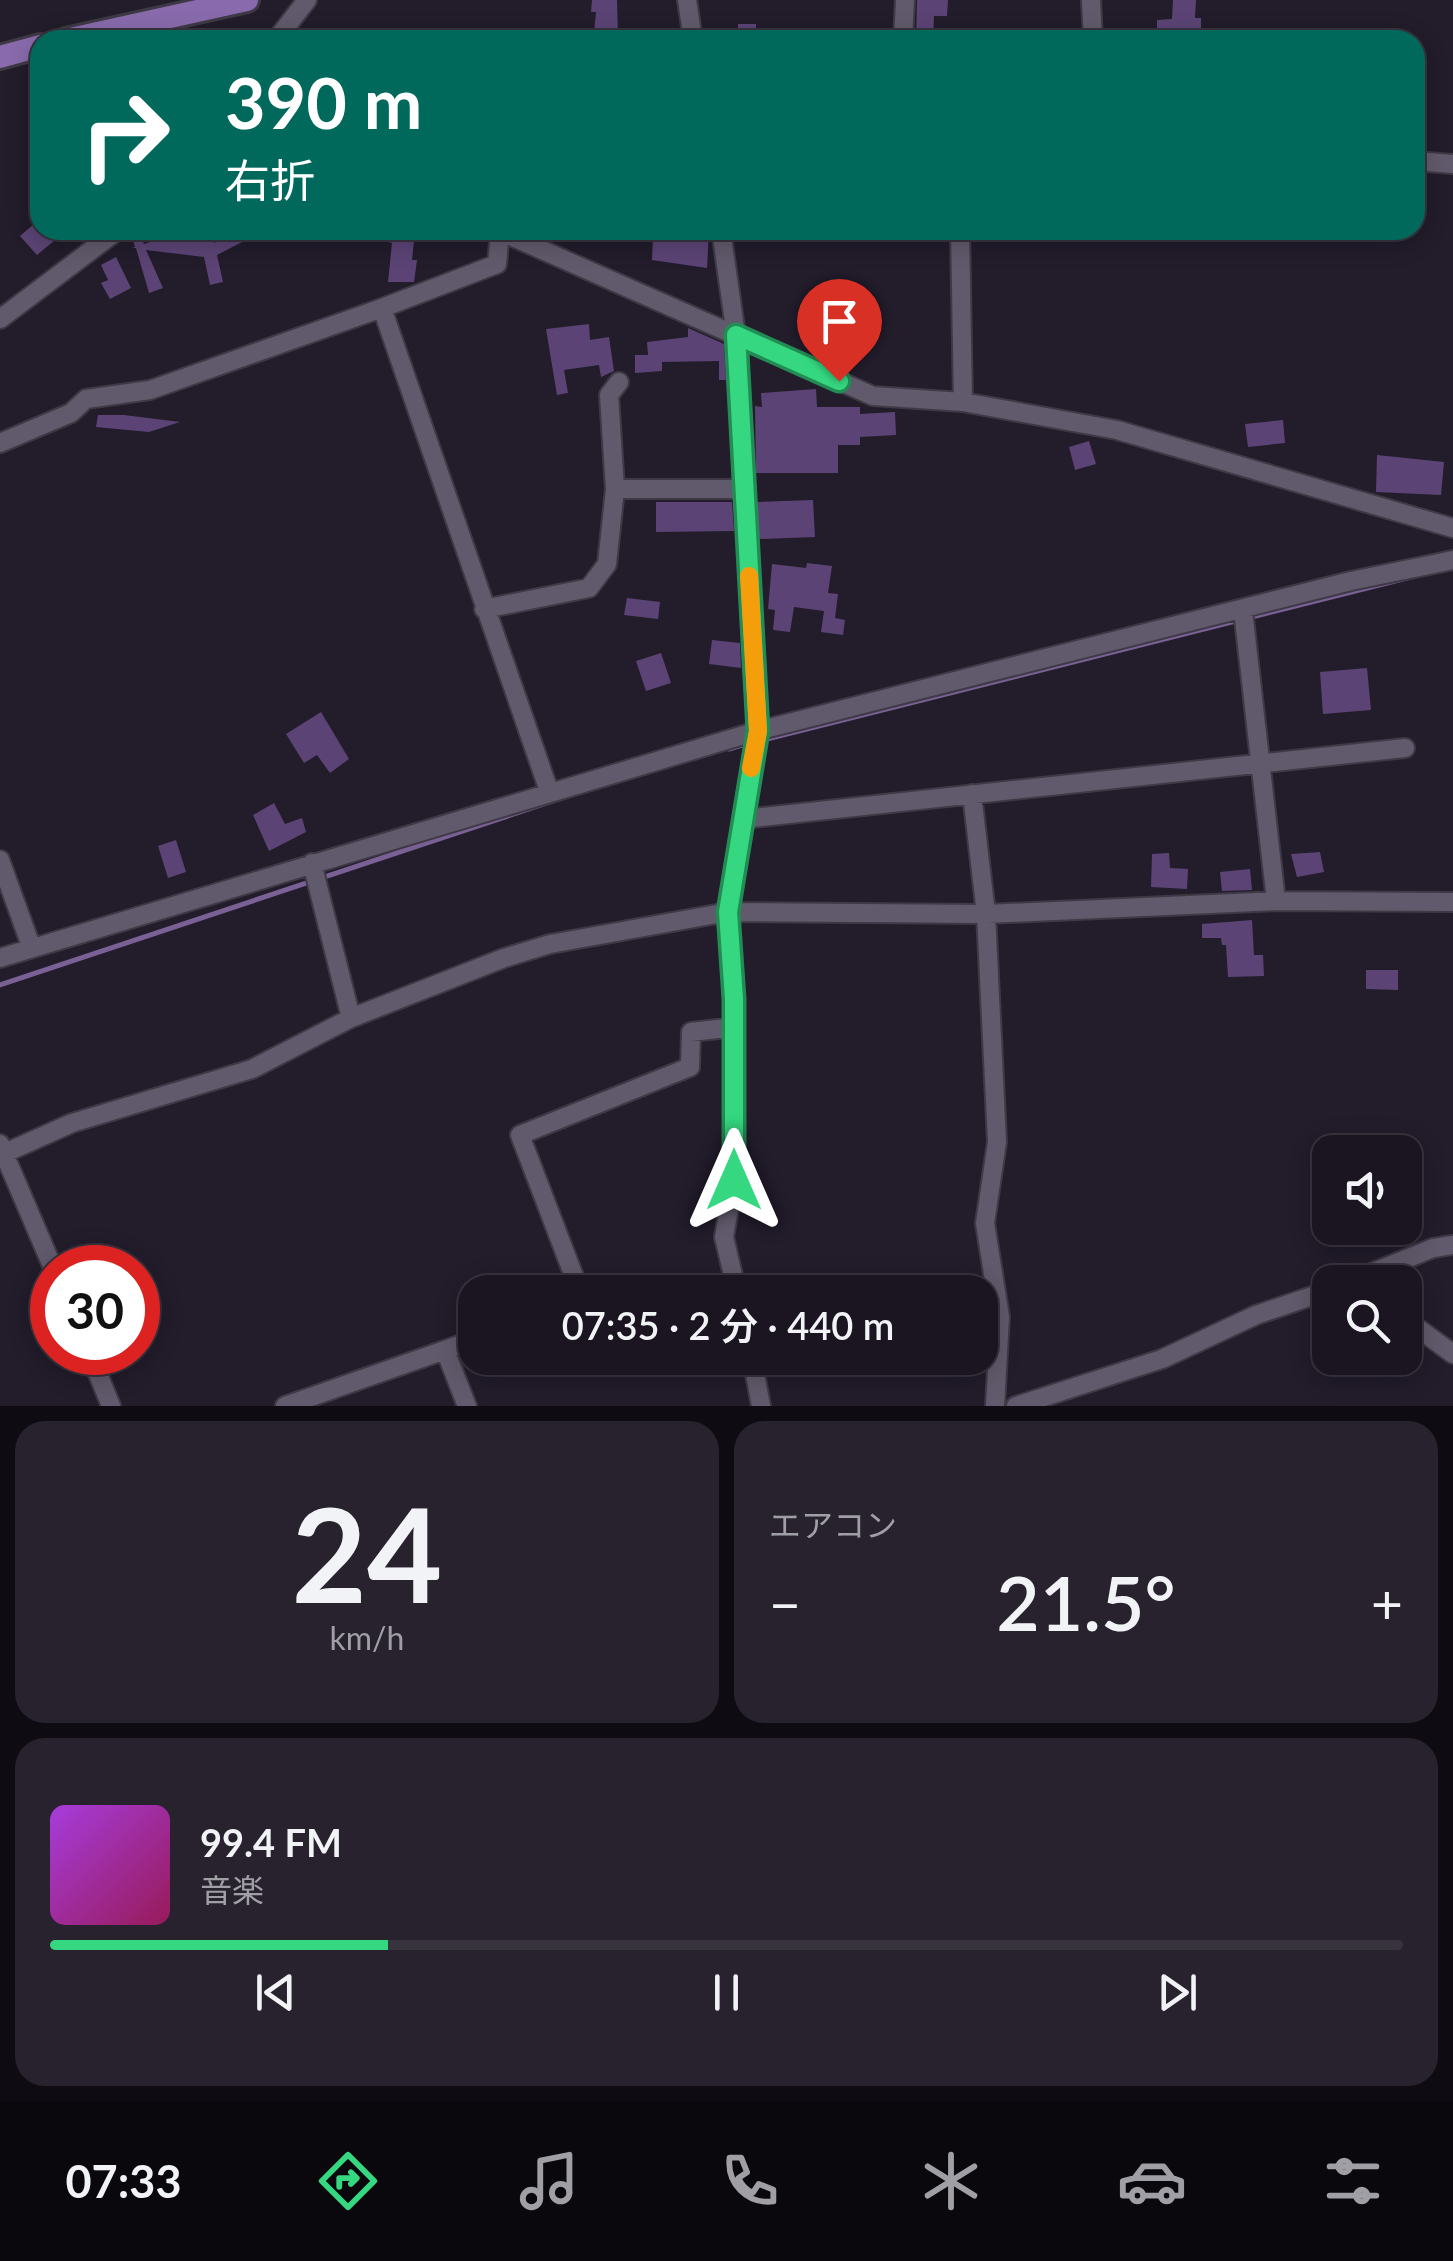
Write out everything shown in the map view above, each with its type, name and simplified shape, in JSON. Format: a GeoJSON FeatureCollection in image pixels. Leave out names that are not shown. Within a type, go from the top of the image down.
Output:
{"type":"FeatureCollection","features":[{"type":"Feature","properties":{"kind":"main road"},"geometry":{"type":"LineString","coordinates":[[112,30],[248,0]]}},
{"type":"Feature","properties":{"kind":"main road"},"geometry":{"type":"LineString","coordinates":[[0,58],[30,49]]}},
{"type":"Feature","properties":{"kind":"street"},"geometry":{"type":"LineString","coordinates":[[284,30],[307,0]]}},
{"type":"Feature","properties":{"kind":"street"},"geometry":{"type":"LineString","coordinates":[[687,0],[692,30]]}},
{"type":"Feature","properties":{"kind":"street"},"geometry":{"type":"LineString","coordinates":[[903,30],[905,0]]}},
{"type":"Feature","properties":{"kind":"street"},"geometry":{"type":"LineString","coordinates":[[1091,0],[1093,30]]}},
{"type":"Feature","properties":{"kind":"street"},"geometry":{"type":"LineString","coordinates":[[1425,162],[1453,164]]}},
{"type":"Feature","properties":{"kind":"street"},"geometry":{"type":"LineString","coordinates":[[0,319],[105,240]]}},
{"type":"Feature","properties":{"kind":"street"},"geometry":{"type":"LineString","coordinates":[[0,442],[71,413],[86,399],[150,390],[496,264],[498,240]]}},
{"type":"Feature","properties":{"kind":"street"},"geometry":{"type":"LineString","coordinates":[[520,240],[873,396],[963,402],[1116,430],[1453,528]]}},
{"type":"Feature","properties":{"kind":"street"},"geometry":{"type":"LineString","coordinates":[[722,240],[736,335],[758,731],[728,912],[734,1027],[734,1180],[724,1237],[734,1275]]}},
{"type":"Feature","properties":{"kind":"street"},"geometry":{"type":"LineString","coordinates":[[960,240],[963,402]]}},
{"type":"Feature","properties":{"kind":"street"},"geometry":{"type":"LineString","coordinates":[[382,308],[549,791]]}},
{"type":"Feature","properties":{"kind":"street"},"geometry":{"type":"LineString","coordinates":[[484,610],[589,588],[607,564],[615,490],[609,395],[619,382]]}},
{"type":"Feature","properties":{"kind":"street"},"geometry":{"type":"LineString","coordinates":[[615,490],[745,489]]}},
{"type":"Feature","properties":{"kind":"street"},"geometry":{"type":"LineString","coordinates":[[0,958],[758,731],[1453,560]]}},
{"type":"Feature","properties":{"kind":"street"},"geometry":{"type":"LineString","coordinates":[[1244,610],[1276,901]]}},
{"type":"Feature","properties":{"kind":"street"},"geometry":{"type":"LineString","coordinates":[[743,819],[1405,748]]}},
{"type":"Feature","properties":{"kind":"street"},"geometry":{"type":"LineString","coordinates":[[972,794],[986,914],[997,1142],[984,1224],[1000,1318],[995,1406]]}},
{"type":"Feature","properties":{"kind":"street"},"geometry":{"type":"LineString","coordinates":[[0,860],[31,946]]}},
{"type":"Feature","properties":{"kind":"street"},"geometry":{"type":"LineString","coordinates":[[312,863],[351,1018]]}},
{"type":"Feature","properties":{"kind":"street"},"geometry":{"type":"LineString","coordinates":[[43,1245],[2,1148],[252,1070],[351,1018],[550,944],[728,912],[986,914],[1276,901],[1453,902]]}},
{"type":"Feature","properties":{"kind":"street"},"geometry":{"type":"LineString","coordinates":[[574,1275],[520,1134],[690,1068],[691,1032],[734,1027]]}},
{"type":"Feature","properties":{"kind":"street"},"geometry":{"type":"LineString","coordinates":[[1391,1265],[1433,1248],[1453,1245]]}},
{"type":"Feature","properties":{"kind":"street"},"geometry":{"type":"LineString","coordinates":[[1016,1406],[1162,1359],[1256,1315],[1312,1298]]}},
{"type":"Feature","properties":{"kind":"street"},"geometry":{"type":"LineString","coordinates":[[1422,1335],[1453,1354]]}},
{"type":"Feature","properties":{"kind":"street"},"geometry":{"type":"LineString","coordinates":[[284,1406],[458,1346]]}},
{"type":"Feature","properties":{"kind":"street"},"geometry":{"type":"LineString","coordinates":[[445,1350],[468,1406]]}},
{"type":"Feature","properties":{"kind":"street"},"geometry":{"type":"LineString","coordinates":[[98,1375],[111,1406]]}},
{"type":"Feature","properties":{"kind":"street"},"geometry":{"type":"LineString","coordinates":[[755,1375],[761,1406]]}},
{"type":"Feature","properties":{"kind":"building"},"geometry":{"type":"Polygon","coordinates":[[[592,0],[617,0],[618,30],[594,30],[596,12],[591,12],[592,0]]]}},
{"type":"Feature","properties":{"kind":"building"},"geometry":{"type":"Polygon","coordinates":[[[917,0],[948,0],[947,16],[934,16],[933,30],[916,30],[917,0]]]}},
{"type":"Feature","properties":{"kind":"building"},"geometry":{"type":"Polygon","coordinates":[[[1173,0],[1196,0],[1195,18],[1201,18],[1201,30],[1157,30],[1157,20],[1172,19],[1173,0]]]}},
{"type":"Feature","properties":{"kind":"building"},"geometry":{"type":"Polygon","coordinates":[[[738,24],[756,24],[756,29],[765,30],[704,29],[738,29],[738,24]]]}},
{"type":"Feature","properties":{"kind":"building"},"geometry":{"type":"Polygon","coordinates":[[[30,228],[30,240],[55,240],[37,255],[20,236],[30,228]]]}},
{"type":"Feature","properties":{"kind":"building"},"geometry":{"type":"Polygon","coordinates":[[[133,240],[142,240],[144,244],[157,240],[244,241],[217,255],[223,282],[210,285],[204,257],[146,250],[163,288],[149,293],[136,248],[132,248],[133,240]]]}},
{"type":"Feature","properties":{"kind":"building"},"geometry":{"type":"Polygon","coordinates":[[[414,240],[414,282],[388,282],[392,243],[388,242],[414,240]]]}},
{"type":"Feature","properties":{"kind":"building"},"geometry":{"type":"Polygon","coordinates":[[[653,240],[708,240],[707,268],[652,260],[653,240]]]}},
{"type":"Feature","properties":{"kind":"building"},"geometry":{"type":"Polygon","coordinates":[[[116,257],[131,288],[110,299],[101,283],[108,280],[101,265],[116,257]]]}},
{"type":"Feature","properties":{"kind":"building"},"geometry":{"type":"Polygon","coordinates":[[[589,324],[590,340],[609,337],[614,371],[601,377],[599,365],[564,370],[568,393],[557,395],[546,329],[589,324]]]}},
{"type":"Feature","properties":{"kind":"building"},"geometry":{"type":"Polygon","coordinates":[[[688,328],[724,344],[726,380],[719,380],[719,361],[662,362],[662,371],[635,373],[635,355],[648,355],[647,342],[688,337],[688,328]]]}},
{"type":"Feature","properties":{"kind":"building"},"geometry":{"type":"Polygon","coordinates":[[[816,389],[817,407],[860,407],[860,414],[895,412],[896,435],[860,437],[860,445],[838,445],[838,473],[756,473],[755,406],[762,407],[761,393],[816,389]]]}},
{"type":"Feature","properties":{"kind":"building"},"geometry":{"type":"Polygon","coordinates":[[[98,415],[180,422],[149,432],[96,427],[98,415]]]}},
{"type":"Feature","properties":{"kind":"building"},"geometry":{"type":"Polygon","coordinates":[[[1283,420],[1285,443],[1248,447],[1245,424],[1283,420]]]}},
{"type":"Feature","properties":{"kind":"building"},"geometry":{"type":"Polygon","coordinates":[[[1089,441],[1096,464],[1075,470],[1069,447],[1089,441]]]}},
{"type":"Feature","properties":{"kind":"building"},"geometry":{"type":"Polygon","coordinates":[[[1377,455],[1444,462],[1441,495],[1376,492],[1377,455]]]}},
{"type":"Feature","properties":{"kind":"building"},"geometry":{"type":"Polygon","coordinates":[[[813,500],[815,537],[759,539],[757,502],[813,500]]]}},
{"type":"Feature","properties":{"kind":"building"},"geometry":{"type":"Polygon","coordinates":[[[656,502],[732,502],[734,531],[656,532],[656,502]]]}},
{"type":"Feature","properties":{"kind":"building"},"geometry":{"type":"Polygon","coordinates":[[[807,563],[832,566],[828,593],[838,594],[835,618],[845,620],[843,635],[821,632],[824,611],[794,607],[790,632],[773,630],[775,610],[768,609],[772,564],[806,568],[807,563]]]}},
{"type":"Feature","properties":{"kind":"building"},"geometry":{"type":"Polygon","coordinates":[[[627,598],[660,602],[658,619],[624,615],[627,598]]]}},
{"type":"Feature","properties":{"kind":"building"},"geometry":{"type":"Polygon","coordinates":[[[712,640],[740,643],[741,668],[709,664],[712,640]]]}},
{"type":"Feature","properties":{"kind":"building"},"geometry":{"type":"Polygon","coordinates":[[[661,653],[671,683],[646,691],[636,661],[661,653]]]}},
{"type":"Feature","properties":{"kind":"building"},"geometry":{"type":"Polygon","coordinates":[[[1367,668],[1371,710],[1323,714],[1320,672],[1367,668]]]}},
{"type":"Feature","properties":{"kind":"building"},"geometry":{"type":"Polygon","coordinates":[[[321,712],[349,759],[330,773],[317,755],[304,763],[286,734],[321,712]]]}},
{"type":"Feature","properties":{"kind":"building"},"geometry":{"type":"Polygon","coordinates":[[[274,803],[285,824],[302,818],[306,832],[269,851],[253,815],[274,803]]]}},
{"type":"Feature","properties":{"kind":"building"},"geometry":{"type":"Polygon","coordinates":[[[176,840],[186,872],[168,878],[158,846],[176,840]]]}},
{"type":"Feature","properties":{"kind":"building"},"geometry":{"type":"Polygon","coordinates":[[[1320,852],[1324,872],[1297,877],[1291,854],[1320,852]]]}},
{"type":"Feature","properties":{"kind":"building"},"geometry":{"type":"Polygon","coordinates":[[[1169,853],[1170,868],[1188,869],[1187,889],[1151,887],[1152,854],[1169,853]]]}},
{"type":"Feature","properties":{"kind":"building"},"geometry":{"type":"Polygon","coordinates":[[[1250,869],[1252,890],[1222,891],[1220,872],[1250,869]]]}},
{"type":"Feature","properties":{"kind":"building"},"geometry":{"type":"Polygon","coordinates":[[[1252,920],[1254,955],[1263,955],[1264,976],[1228,977],[1226,945],[1222,945],[1221,938],[1202,938],[1202,924],[1252,920]]]}},
{"type":"Feature","properties":{"kind":"building"},"geometry":{"type":"Polygon","coordinates":[[[1366,970],[1398,970],[1398,990],[1366,989],[1366,970]]]}},
{"type":"Feature","properties":{"kind":"waterway"},"geometry":{"type":"LineString","coordinates":[[763,740],[1411,577]]}},
{"type":"Feature","properties":{"kind":"waterway"},"geometry":{"type":"LineString","coordinates":[[729,749],[752,742]]}},
{"type":"Feature","properties":{"kind":"waterway"},"geometry":{"type":"LineString","coordinates":[[0,985],[565,797]]}},
{"type":"Feature","properties":{"kind":"slow traffic"},"geometry":{"type":"LineString","coordinates":[[749,576],[758,731],[751,768]]}},
{"type":"Feature","properties":{"kind":"route"},"geometry":{"type":"LineString","coordinates":[[734,1180],[734,999],[728,912],[758,731],[736,335],[839,381]]}}]}
